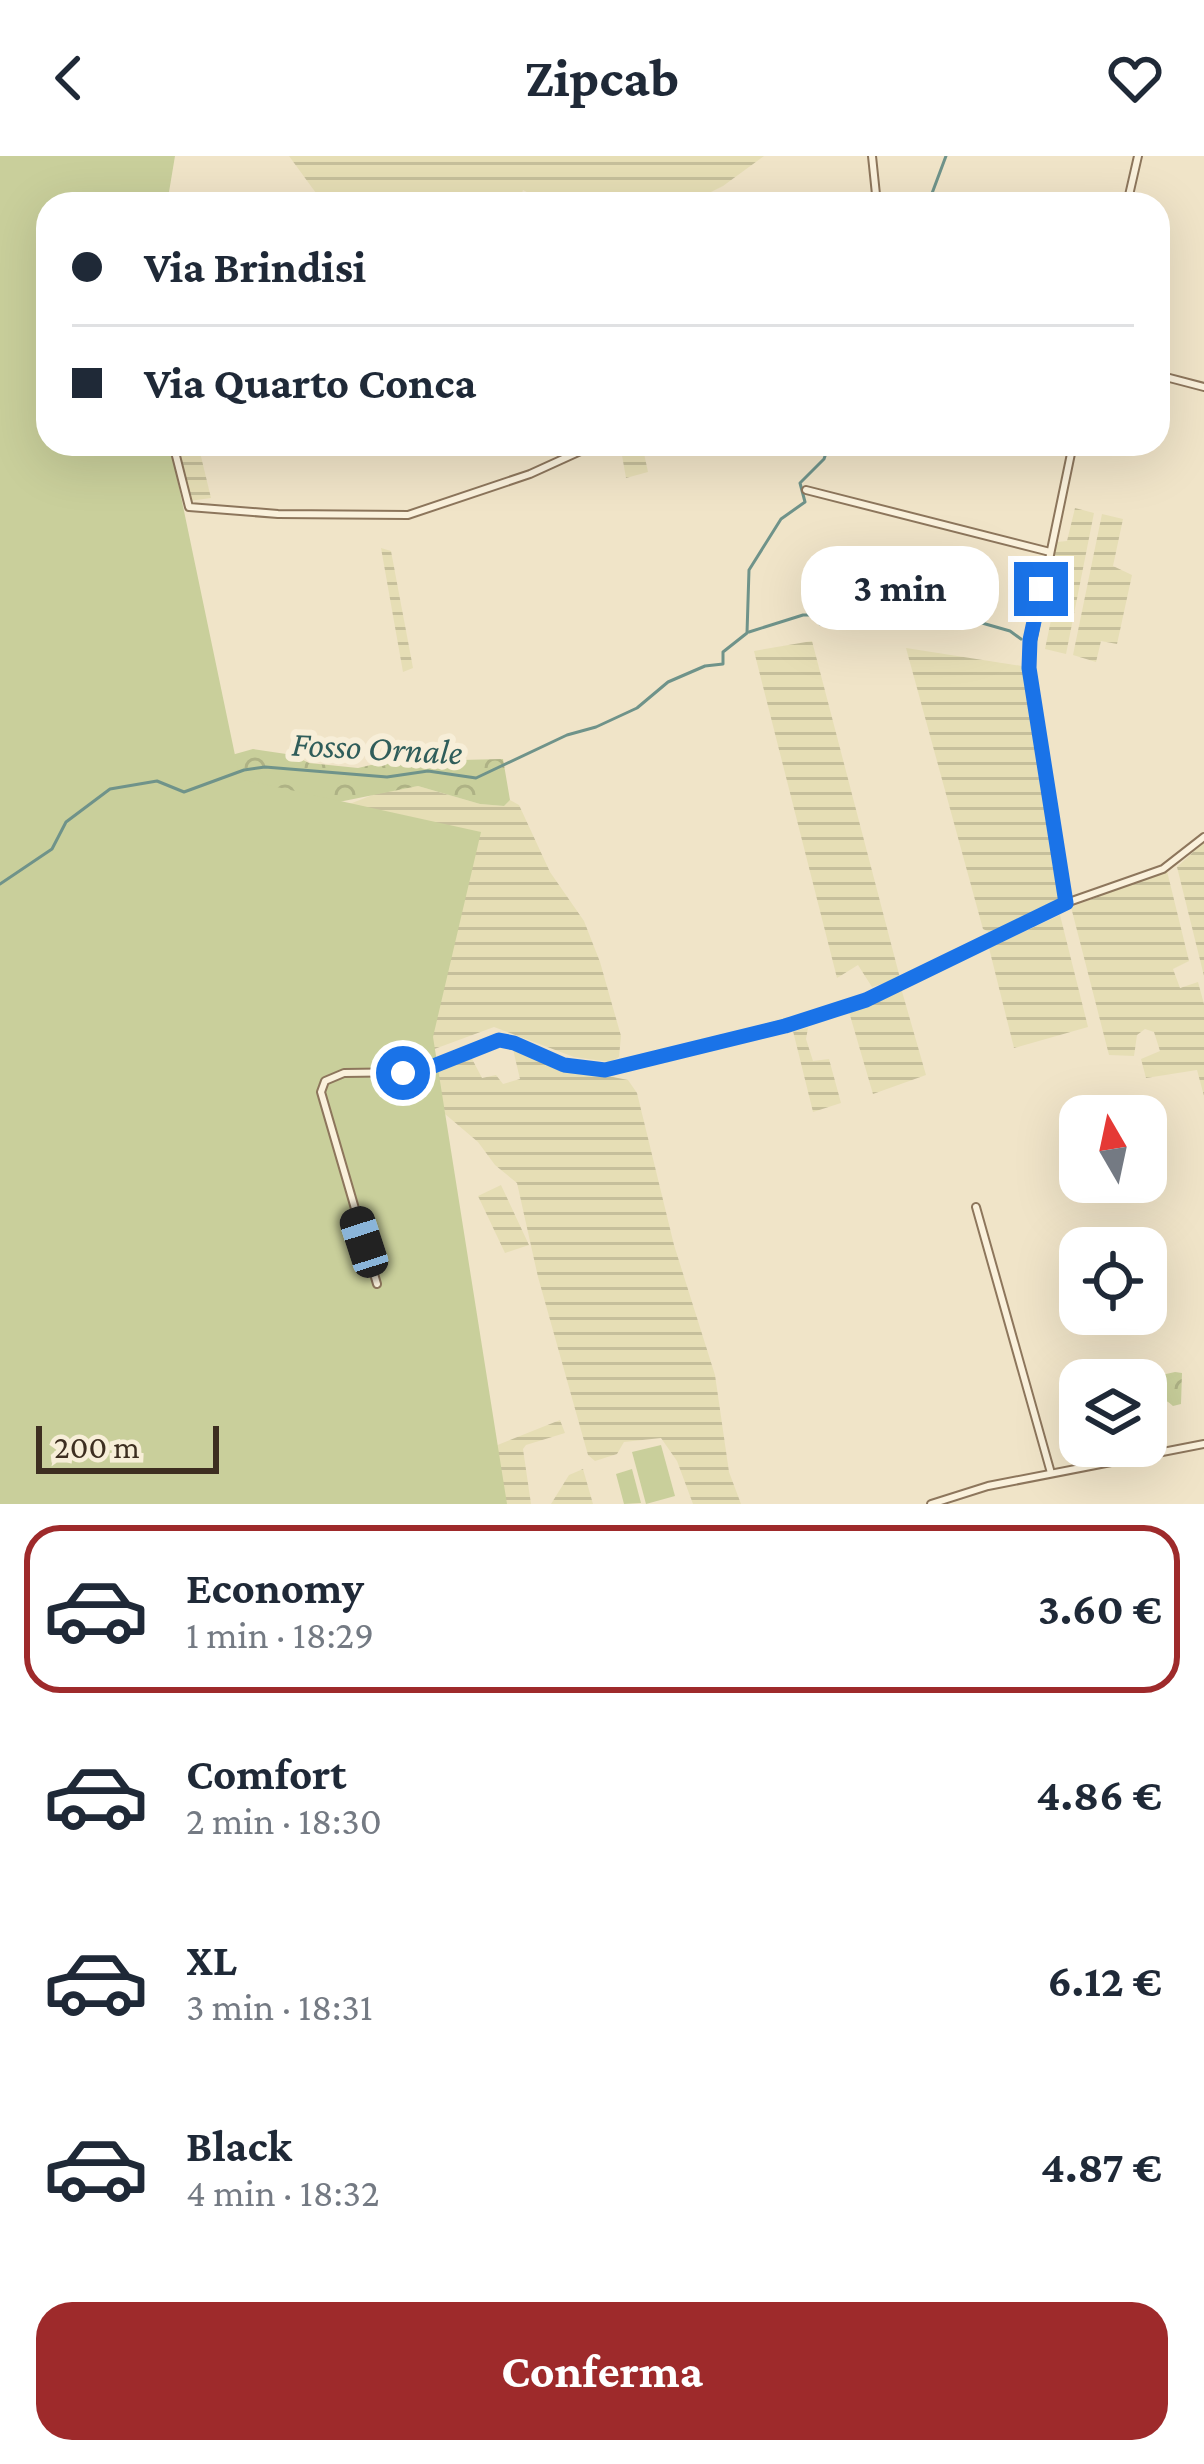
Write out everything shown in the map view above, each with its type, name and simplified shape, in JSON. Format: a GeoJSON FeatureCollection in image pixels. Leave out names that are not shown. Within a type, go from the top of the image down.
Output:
{"type":"FeatureCollection","features":[{"type":"Feature","properties":{"kind":"street"},"geometry":{"type":"LineString","coordinates":[[872,156],[876,192]]}},
{"type":"Feature","properties":{"kind":"street"},"geometry":{"type":"LineString","coordinates":[[1130,192],[1138,156]]}},
{"type":"Feature","properties":{"kind":"street"},"geometry":{"type":"LineString","coordinates":[[1170,378],[1204,387]]}},
{"type":"Feature","properties":{"kind":"street"},"geometry":{"type":"LineString","coordinates":[[176,456],[189,507],[366,517],[417,514],[570,456]]}},
{"type":"Feature","properties":{"kind":"street"},"geometry":{"type":"LineString","coordinates":[[1066,903],[1029,659],[1070,456]]}},
{"type":"Feature","properties":{"kind":"street"},"geometry":{"type":"LineString","coordinates":[[806,490],[1050,552]]}},
{"type":"Feature","properties":{"kind":"street"},"geometry":{"type":"LineString","coordinates":[[377,1284],[321,1092],[325,1081],[344,1073],[415,1072],[499,1040],[564,1065],[610,1070],[844,1009],[1066,903],[1163,868],[1204,836]]}},
{"type":"Feature","properties":{"kind":"street"},"geometry":{"type":"LineString","coordinates":[[976,1207],[1051,1473]]}},
{"type":"Feature","properties":{"kind":"street"},"geometry":{"type":"LineString","coordinates":[[931,1504],[970,1490],[1204,1444]]}},
{"type":"Feature","properties":{"kind":"shaded area"},"geometry":{"type":"Polygon","coordinates":[[[289,156],[764,156],[711,192],[315,192],[289,156]]]}},
{"type":"Feature","properties":{"kind":"shaded area"},"geometry":{"type":"Polygon","coordinates":[[[180,456],[201,456],[211,498],[189,501],[180,456]]]}},
{"type":"Feature","properties":{"kind":"shaded area"},"geometry":{"type":"Polygon","coordinates":[[[622,456],[645,456],[648,472],[626,478],[622,456]]]}},
{"type":"Feature","properties":{"kind":"shaded area"},"geometry":{"type":"Polygon","coordinates":[[[1075,508],[1094,513],[1066,654],[1045,649],[1052,615],[1041,611],[1057,542],[1067,541],[1075,508]]]}},
{"type":"Feature","properties":{"kind":"shaded area"},"geometry":{"type":"Polygon","coordinates":[[[1102,514],[1123,519],[1113,566],[1132,575],[1117,644],[1101,641],[1096,662],[1073,655],[1102,514]]]}},
{"type":"Feature","properties":{"kind":"shaded area"},"geometry":{"type":"Polygon","coordinates":[[[381,548],[391,551],[413,668],[403,672],[381,548]]]}},
{"type":"Feature","properties":{"kind":"shaded area"},"geometry":{"type":"Polygon","coordinates":[[[812,641],[900,978],[872,987],[858,965],[837,978],[754,651],[812,641]]]}},
{"type":"Feature","properties":{"kind":"shaded area"},"geometry":{"type":"Polygon","coordinates":[[[906,648],[1022,666],[1061,903],[989,932],[983,929],[906,648]]]}},
{"type":"Feature","properties":{"kind":"shaded area"},"geometry":{"type":"Polygon","coordinates":[[[418,786],[480,804],[504,806],[510,800],[519,805],[550,872],[584,921],[621,1036],[619,1057],[610,1062],[574,1057],[494,1027],[410,1058],[0,962],[158,823],[352,803],[418,786]]]}},
{"type":"Feature","properties":{"kind":"shaded area"},"geometry":{"type":"Polygon","coordinates":[[[1204,842],[1204,976],[1177,867],[1204,842]]]}},
{"type":"Feature","properties":{"kind":"shaded area"},"geometry":{"type":"Polygon","coordinates":[[[1167,871],[1189,961],[1173,969],[1180,988],[1198,982],[1204,1004],[1204,1096],[1197,1070],[1146,1078],[1141,1059],[1160,1051],[1154,1032],[1145,1029],[1137,1035],[1134,1056],[1109,1055],[1071,907],[1167,871]]]}},
{"type":"Feature","properties":{"kind":"shaded area"},"geometry":{"type":"Polygon","coordinates":[[[1060,915],[1088,1027],[1014,1048],[989,948],[1060,915]]]}},
{"type":"Feature","properties":{"kind":"shaded area"},"geometry":{"type":"Polygon","coordinates":[[[901,988],[926,1075],[873,1094],[849,1012],[901,988]]]}},
{"type":"Feature","properties":{"kind":"shaded area"},"geometry":{"type":"Polygon","coordinates":[[[808,1028],[806,1039],[813,1061],[829,1059],[841,1103],[813,1112],[793,1031],[808,1028]]]}},
{"type":"Feature","properties":{"kind":"shaded area"},"geometry":{"type":"Polygon","coordinates":[[[512,1045],[558,1066],[628,1080],[637,1093],[674,1245],[715,1375],[729,1472],[741,1504],[693,1504],[677,1461],[661,1438],[624,1442],[617,1454],[595,1461],[588,1455],[517,1183],[445,1114],[437,1072],[469,1053],[482,1078],[496,1075],[503,1084],[520,1079],[512,1045]]]}},
{"type":"Feature","properties":{"kind":"shaded area"},"geometry":{"type":"Polygon","coordinates":[[[501,1185],[529,1245],[505,1253],[478,1196],[501,1185]]]}},
{"type":"Feature","properties":{"kind":"shaded area"},"geometry":{"type":"Polygon","coordinates":[[[560,1420],[565,1433],[523,1449],[531,1504],[445,1504],[485,1450],[560,1420]]]}},
{"type":"Feature","properties":{"kind":"shaded area"},"geometry":{"type":"Polygon","coordinates":[[[583,1469],[593,1504],[551,1504],[569,1475],[583,1469]]]}},
{"type":"Feature","properties":{"kind":"green space"},"geometry":{"type":"Polygon","coordinates":[[[0,156],[175,156],[169,192],[36,192],[36,456],[173,456],[240,779],[481,832],[433,1037],[507,1504],[0,1504],[0,156]]]}},
{"type":"Feature","properties":{"kind":"green space"},"geometry":{"type":"Polygon","coordinates":[[[253,749],[293,755],[309,763],[358,768],[427,752],[460,760],[503,759],[510,800],[504,806],[480,804],[418,786],[309,808],[0,820],[253,749]]]}},
{"type":"Feature","properties":{"kind":"green space"},"geometry":{"type":"Polygon","coordinates":[[[1182,1373],[1181,1404],[1167,1402],[1167,1374],[1182,1373]]]}},
{"type":"Feature","properties":{"kind":"green space"},"geometry":{"type":"Polygon","coordinates":[[[661,1445],[675,1496],[646,1504],[632,1452],[661,1445]]]}},
{"type":"Feature","properties":{"kind":"green space"},"geometry":{"type":"Polygon","coordinates":[[[632,1469],[641,1503],[624,1504],[616,1474],[632,1469]]]}},
{"type":"Feature","properties":{"kind":"waterway","name":"Fosso Ornale"},"geometry":{"type":"LineString","coordinates":[[932,192],[946,156]]}},
{"type":"Feature","properties":{"kind":"waterway","name":"Fosso Ornale"},"geometry":{"type":"LineString","coordinates":[[0,884],[52,849],[66,822],[110,789],[157,781],[184,792],[265,767],[387,777],[428,771],[476,778],[637,708],[668,682],[705,666],[723,664],[723,652],[747,633],[749,570],[781,519],[805,502],[800,483],[825,456]]}},
{"type":"Feature","properties":{"kind":"waterway"},"geometry":{"type":"LineString","coordinates":[[749,632],[803,615],[815,615],[820,624],[881,616],[934,625],[968,619],[1010,631],[1021,639]]}},
{"type":"Feature","properties":{"kind":"route"},"geometry":{"type":"LineString","coordinates":[[403,1073],[426,1069],[499,1040],[564,1065],[605,1070],[785,1026],[866,1000],[1066,903],[1029,668],[1041,589]]}}]}
